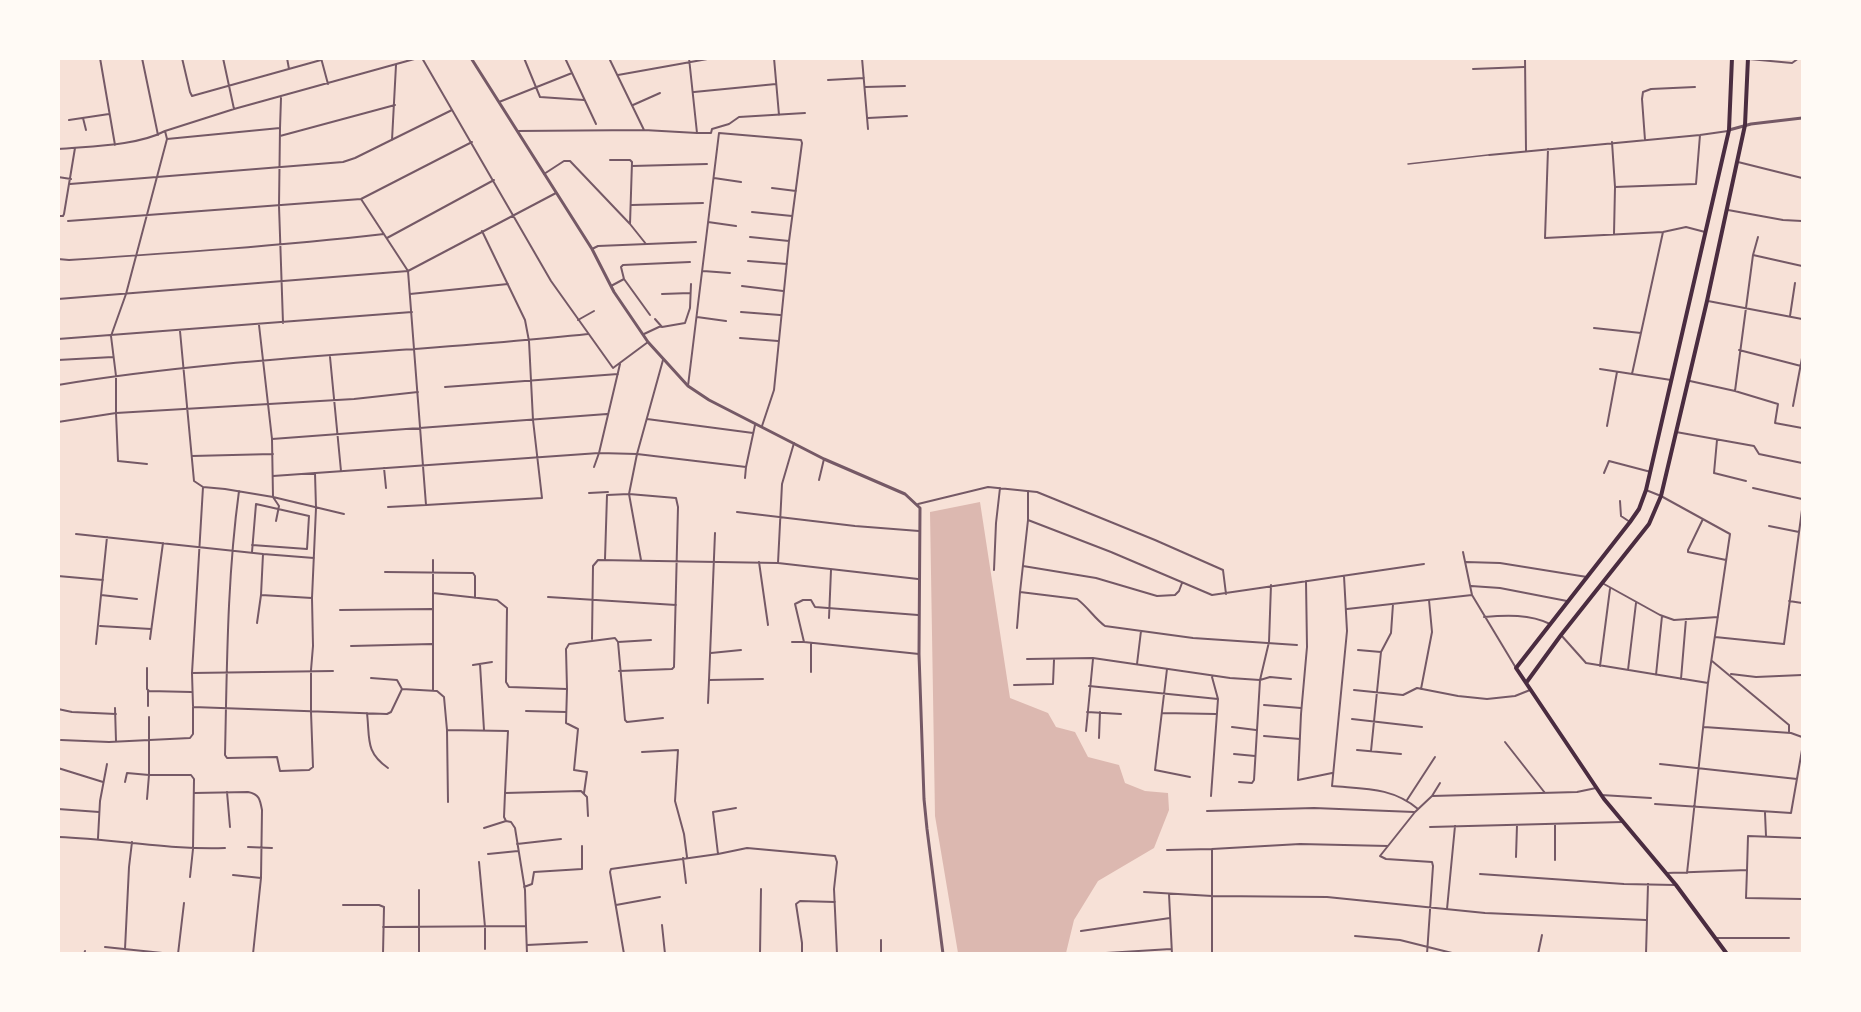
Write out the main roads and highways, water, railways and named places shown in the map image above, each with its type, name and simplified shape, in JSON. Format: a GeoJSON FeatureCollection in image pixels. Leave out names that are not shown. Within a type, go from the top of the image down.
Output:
{"type":"FeatureCollection","features":[{"type":"Feature","properties":{"kind":"main road"},"geometry":{"type":"LineString","coordinates":[[1726,954],[1676,885],[1601,795],[1516,668],[1639,509],[1646,490],[1729,130],[1732,58]]}},
{"type":"Feature","properties":{"kind":"main road"},"geometry":{"type":"LineString","coordinates":[[1526,683],[1649,524],[1661,496],[1738,162],[1745,125],[1748,59]]}}]}
